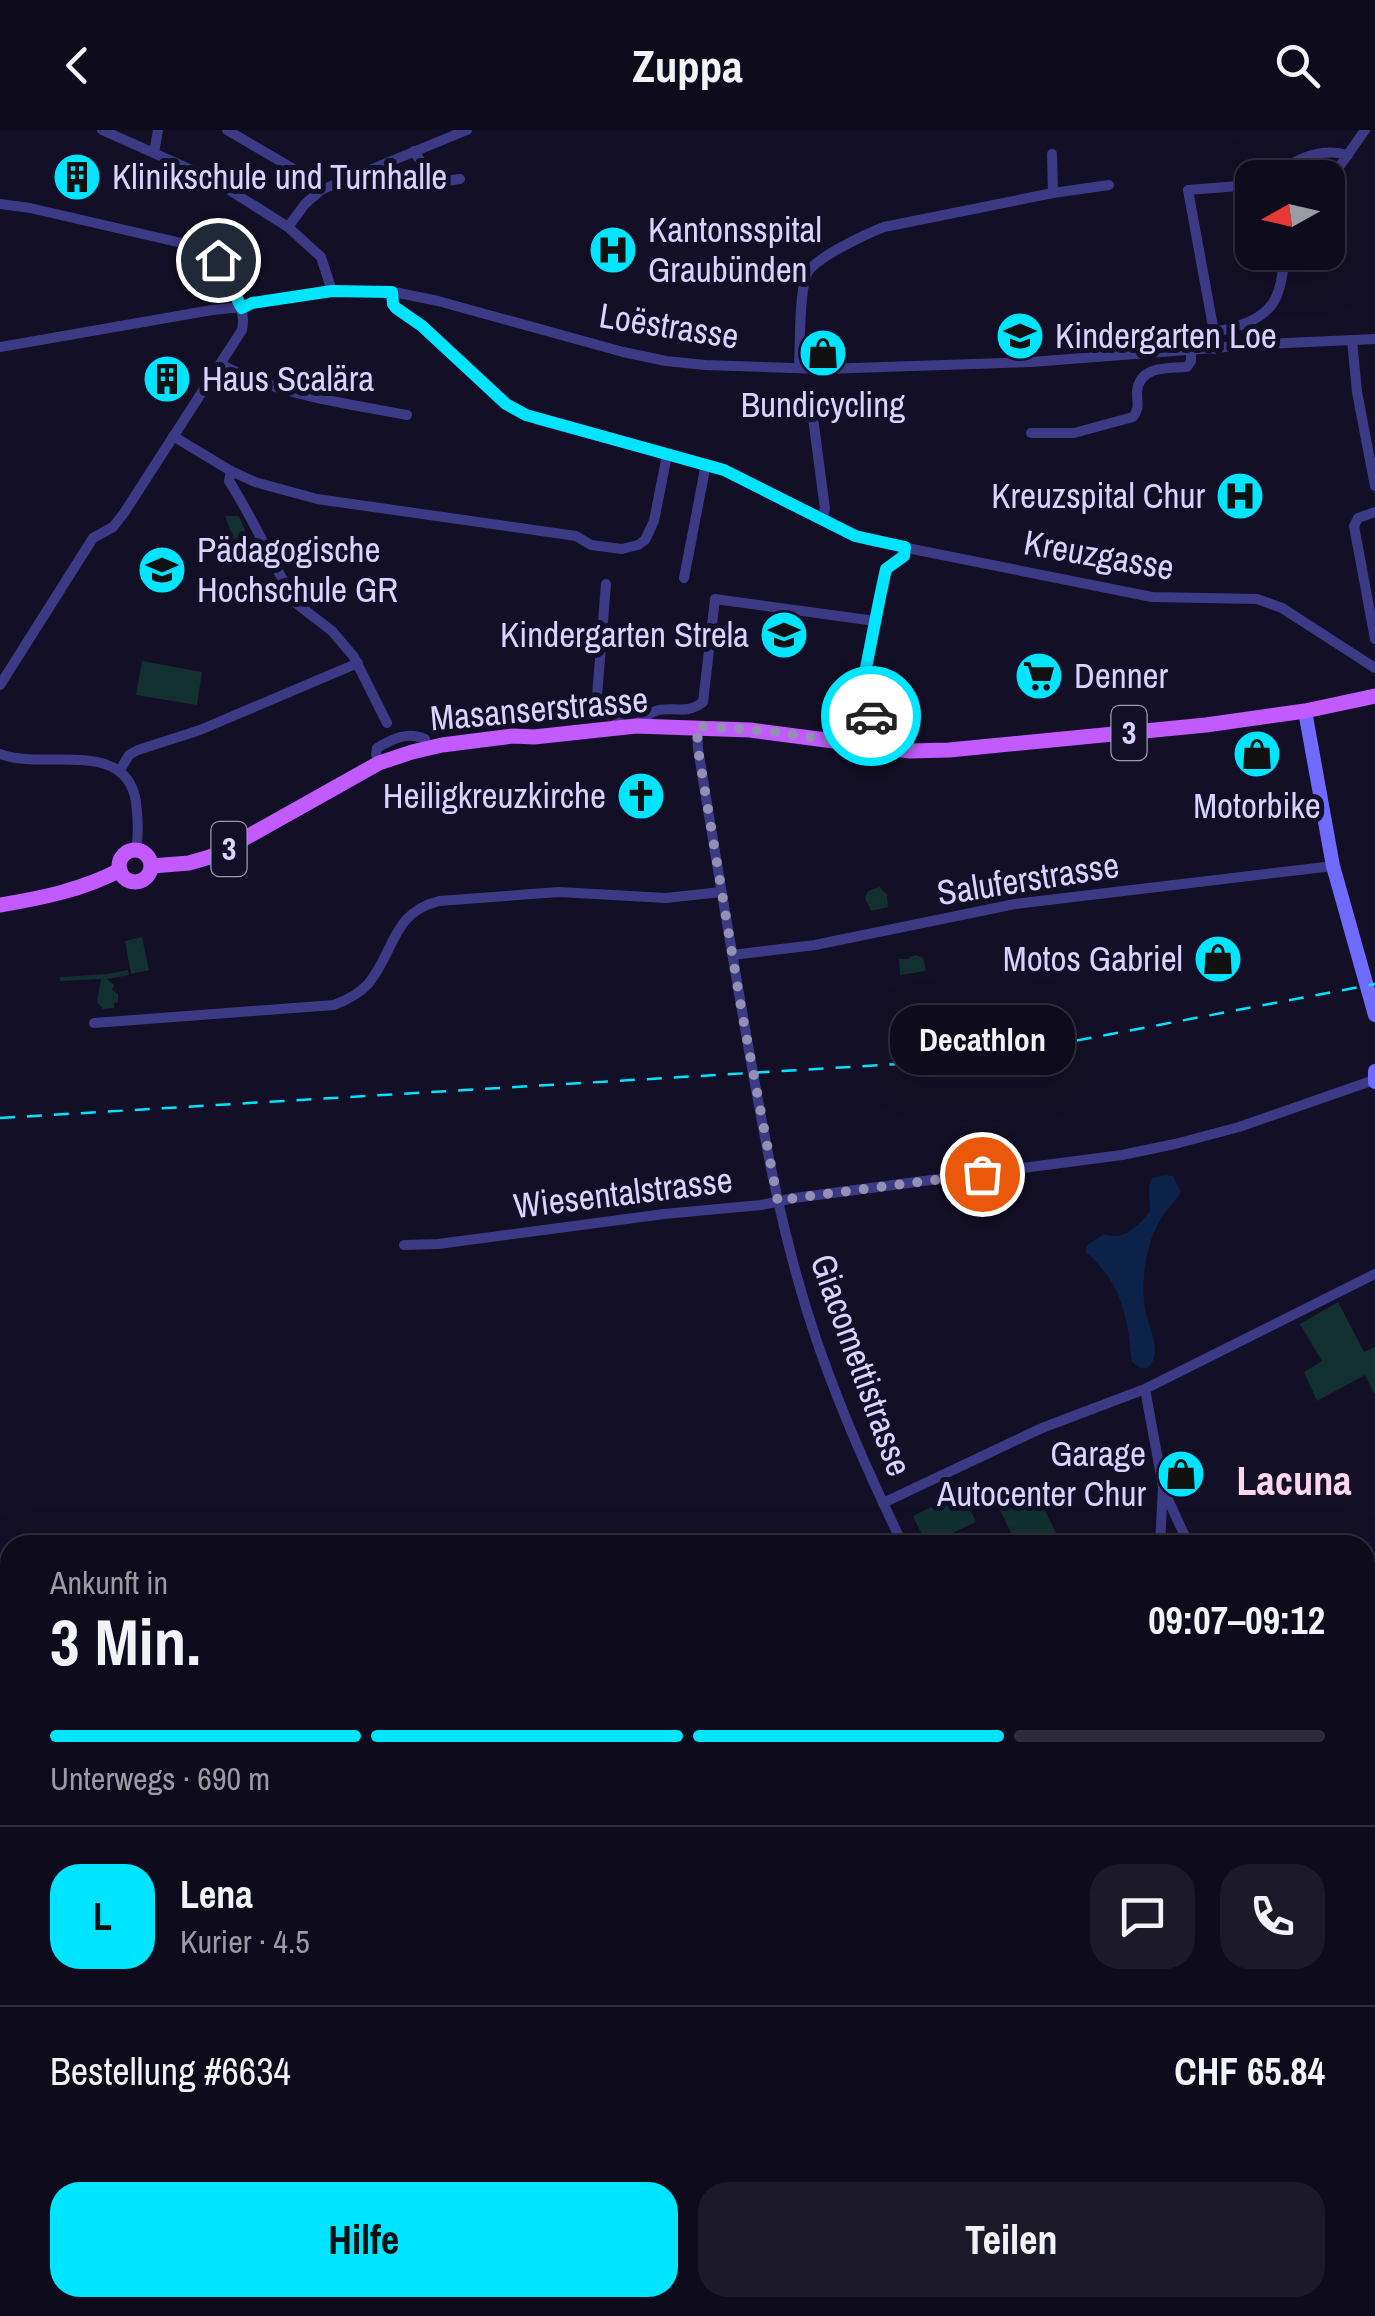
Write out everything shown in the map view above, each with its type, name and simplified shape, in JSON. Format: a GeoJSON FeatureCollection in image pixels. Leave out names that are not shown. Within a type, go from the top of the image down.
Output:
{"type":"FeatureCollection","features":[{"type":"Feature","properties":{"kind":"main road","name":"Masanserstrasse"},"geometry":{"type":"LineString","coordinates":[[152,866],[214,856],[379,762],[428,748],[513,736],[629,726],[697,726],[769,731],[910,752],[964,750],[1175,729],[1305,711],[1375,696]]}},
{"type":"Feature","properties":{"kind":"main road"},"geometry":{"type":"LineString","coordinates":[[1305,711],[1334,866],[1375,1015]]}},
{"type":"Feature","properties":{"kind":"main road"},"geometry":{"type":"LineString","coordinates":[[136,850],[146,853],[152,866]]}},
{"type":"Feature","properties":{"kind":"main road","name":"3"},"geometry":{"type":"LineString","coordinates":[[136,850],[123,856],[120,870],[125,879],[143,881],[152,866]]}},
{"type":"Feature","properties":{"kind":"main road","name":"3"},"geometry":{"type":"LineString","coordinates":[[0,905],[88,886],[120,870]]}},
{"type":"Feature","properties":{"kind":"main road"},"geometry":{"type":"LineString","coordinates":[[1375,1072],[1375,1081]]}},
{"type":"Feature","properties":{"kind":"street"},"geometry":{"type":"LineString","coordinates":[[102,130],[212,179],[288,227],[321,257],[332,291]]}},
{"type":"Feature","properties":{"kind":"street"},"geometry":{"type":"LineString","coordinates":[[154,153],[158,130]]}},
{"type":"Feature","properties":{"kind":"street"},"geometry":{"type":"LineString","coordinates":[[227,130],[314,180],[321,190]]}},
{"type":"Feature","properties":{"kind":"street"},"geometry":{"type":"LineString","coordinates":[[288,227],[304,204],[321,190],[446,133],[467,130]]}},
{"type":"Feature","properties":{"kind":"street"},"geometry":{"type":"LineString","coordinates":[[1345,160],[1365,130]]}},
{"type":"Feature","properties":{"kind":"street"},"geometry":{"type":"LineString","coordinates":[[414,150],[433,181],[460,178]]}},
{"type":"Feature","properties":{"kind":"street"},"geometry":{"type":"LineString","coordinates":[[1300,160],[1339,152],[1348,156]]}},
{"type":"Feature","properties":{"kind":"street"},"geometry":{"type":"LineString","coordinates":[[1052,154],[1053,193]]}},
{"type":"Feature","properties":{"kind":"street"},"geometry":{"type":"LineString","coordinates":[[799,368],[804,278],[810,268],[860,238],[884,227],[1109,185]]}},
{"type":"Feature","properties":{"kind":"street"},"geometry":{"type":"LineString","coordinates":[[1214,349],[1188,190],[1235,186]]}},
{"type":"Feature","properties":{"kind":"street"},"geometry":{"type":"LineString","coordinates":[[0,204],[199,247],[226,268],[242,308],[242,330],[174,436],[124,513],[113,527],[94,538],[0,684]]}},
{"type":"Feature","properties":{"kind":"street"},"geometry":{"type":"LineString","coordinates":[[1214,332],[1235,328],[1267,311],[1278,294],[1283,270]]}},
{"type":"Feature","properties":{"kind":"street","name":"Loëstrasse"},"geometry":{"type":"LineString","coordinates":[[0,347],[332,291],[392,292],[438,300],[680,363],[851,370],[1375,339]]}},
{"type":"Feature","properties":{"kind":"street","name":"Kreuzgasse"},"geometry":{"type":"LineString","coordinates":[[392,292],[396,308],[422,326],[484,384],[517,410],[552,424],[739,476],[855,536],[1152,597],[1257,599],[1282,608],[1375,668]]}},
{"type":"Feature","properties":{"kind":"street"},"geometry":{"type":"LineString","coordinates":[[1352,340],[1357,392],[1375,486]]}},
{"type":"Feature","properties":{"kind":"street"},"geometry":{"type":"LineString","coordinates":[[1031,433],[1074,432],[1133,418],[1144,376],[1158,369],[1187,367],[1191,351]]}},
{"type":"Feature","properties":{"kind":"street"},"geometry":{"type":"LineString","coordinates":[[220,364],[280,390],[407,414]]}},
{"type":"Feature","properties":{"kind":"street"},"geometry":{"type":"LineString","coordinates":[[810,395],[822,519]]}},
{"type":"Feature","properties":{"kind":"street"},"geometry":{"type":"LineString","coordinates":[[174,436],[231,471],[282,491],[576,536],[591,545],[622,549],[638,545],[650,532],[668,454]]}},
{"type":"Feature","properties":{"kind":"street"},"geometry":{"type":"LineString","coordinates":[[684,578],[706,464]]}},
{"type":"Feature","properties":{"kind":"street"},"geometry":{"type":"LineString","coordinates":[[231,471],[229,481],[276,571],[297,604],[332,632],[358,663],[387,723]]}},
{"type":"Feature","properties":{"kind":"street"},"geometry":{"type":"LineString","coordinates":[[1375,512],[1358,518],[1354,526],[1375,638]]}},
{"type":"Feature","properties":{"kind":"street"},"geometry":{"type":"LineString","coordinates":[[905,547],[904,556],[886,569],[866,668],[870,714],[878,733],[909,741],[910,752]]}},
{"type":"Feature","properties":{"kind":"street"},"geometry":{"type":"LineString","coordinates":[[606,584],[596,708],[600,714],[614,715],[629,726],[654,710],[688,709],[703,702],[715,599],[875,621]]}},
{"type":"Feature","properties":{"kind":"street"},"geometry":{"type":"LineString","coordinates":[[120,770],[129,755],[138,750],[200,730],[358,663]]}},
{"type":"Feature","properties":{"kind":"street","name":"Giacomettistrasse"},"geometry":{"type":"LineString","coordinates":[[697,726],[721,892],[778,1202],[826,1367],[898,1535]]}},
{"type":"Feature","properties":{"kind":"street"},"geometry":{"type":"LineString","coordinates":[[0,754],[22,759],[98,762],[120,770],[134,794],[138,816],[136,850]]}},
{"type":"Feature","properties":{"kind":"street","name":"Saluferstrasse"},"geometry":{"type":"LineString","coordinates":[[732,955],[816,945],[1034,901],[1334,866]]}},
{"type":"Feature","properties":{"kind":"street"},"geometry":{"type":"LineString","coordinates":[[94,1023],[334,1005],[367,986],[409,915],[439,900],[559,892],[666,898],[721,892]]}},
{"type":"Feature","properties":{"kind":"street","name":"Wiesentalstrasse"},"geometry":{"type":"LineString","coordinates":[[404,1246],[778,1202],[1122,1155],[1212,1135],[1375,1081]]}},
{"type":"Feature","properties":{"kind":"street"},"geometry":{"type":"LineString","coordinates":[[883,1503],[1042,1428],[1145,1389],[1375,1274]]}},
{"type":"Feature","properties":{"kind":"street"},"geometry":{"type":"LineString","coordinates":[[1145,1389],[1163,1487],[1160,1535]]}},
{"type":"Feature","properties":{"kind":"street"},"geometry":{"type":"LineString","coordinates":[[1163,1487],[1184,1535]]}},
{"type":"Feature","properties":{"kind":"green space"},"geometry":{"type":"Polygon","coordinates":[[[225,516],[239,516],[258,561],[241,561],[225,516]]]}},
{"type":"Feature","properties":{"kind":"green space"},"geometry":{"type":"Polygon","coordinates":[[[142,661],[202,672],[197,705],[136,695],[142,661]]]}},
{"type":"Feature","properties":{"kind":"green space"},"geometry":{"type":"Polygon","coordinates":[[[880,887],[887,895],[888,907],[871,911],[865,898],[868,891],[880,887]]]}},
{"type":"Feature","properties":{"kind":"green space"},"geometry":{"type":"Polygon","coordinates":[[[142,937],[149,970],[131,974],[125,941],[142,937]]]}},
{"type":"Feature","properties":{"kind":"green space"},"geometry":{"type":"Polygon","coordinates":[[[916,955],[923,958],[926,971],[900,975],[899,959],[916,955]]]}},
{"type":"Feature","properties":{"kind":"green space"},"geometry":{"type":"Polygon","coordinates":[[[128,970],[129,975],[107,979],[118,994],[114,1008],[103,1009],[97,1002],[101,979],[60,981],[60,977],[128,970]]]}},
{"type":"Feature","properties":{"kind":"green space"},"geometry":{"type":"Polygon","coordinates":[[[1338,1302],[1364,1352],[1375,1347],[1375,1395],[1365,1375],[1317,1401],[1304,1372],[1322,1361],[1300,1324],[1338,1302]]]}},
{"type":"Feature","properties":{"kind":"green space"},"geometry":{"type":"Polygon","coordinates":[[[1034,1488],[1057,1535],[1012,1535],[998,1506],[1034,1488]]]}},
{"type":"Feature","properties":{"kind":"green space"},"geometry":{"type":"Polygon","coordinates":[[[962,1492],[976,1522],[948,1535],[922,1535],[913,1516],[962,1492]]]}},
{"type":"Feature","properties":{"kind":"water"},"geometry":{"type":"Polygon","coordinates":[[[1173,1176],[1181,1192],[1158,1224],[1147,1254],[1144,1299],[1155,1355],[1148,1368],[1141,1368],[1132,1362],[1119,1297],[1103,1269],[1086,1252],[1086,1246],[1104,1234],[1118,1236],[1136,1227],[1150,1211],[1152,1178],[1173,1176]]]}},
{"type":"Feature","properties":{"kind":"railway"},"geometry":{"type":"LineString","coordinates":[[0,1118],[932,1062],[1037,1048],[1375,984]]}},
{"type":"Feature","properties":{"kind":"way so far"},"geometry":{"type":"LineString","coordinates":[[871,716],[878,733],[909,741],[910,752],[769,731],[697,726],[721,892],[778,1202],[982,1174]]}},
{"type":"Feature","properties":{"kind":"place","name":"Klinikschule und Turnhalle"},"geometry":{"type":"Point","coordinates":[77,177]}},
{"type":"Feature","properties":{"kind":"place","name":"Kantonsspital Graubünden"},"geometry":{"type":"Point","coordinates":[613,250]}},
{"type":"Feature","properties":{"kind":"place","name":"Kindergarten Loe"},"geometry":{"type":"Point","coordinates":[1020,336]}},
{"type":"Feature","properties":{"kind":"place","name":"Bundicycling"},"geometry":{"type":"Point","coordinates":[823,353]}},
{"type":"Feature","properties":{"kind":"place","name":"Haus Scalära"},"geometry":{"type":"Point","coordinates":[167,379]}},
{"type":"Feature","properties":{"kind":"place","name":"Kreuzspital Chur"},"geometry":{"type":"Point","coordinates":[1240,496]}},
{"type":"Feature","properties":{"kind":"place","name":"Pädagogische Hochschule GR"},"geometry":{"type":"Point","coordinates":[162,570]}},
{"type":"Feature","properties":{"kind":"place","name":"Kindergarten Strela"},"geometry":{"type":"Point","coordinates":[784,635]}},
{"type":"Feature","properties":{"kind":"place","name":"Denner"},"geometry":{"type":"Point","coordinates":[1039,676]}},
{"type":"Feature","properties":{"kind":"place","name":"Motorbike"},"geometry":{"type":"Point","coordinates":[1257,754]}},
{"type":"Feature","properties":{"kind":"place","name":"Heiligkreuzkirche"},"geometry":{"type":"Point","coordinates":[641,796]}},
{"type":"Feature","properties":{"kind":"place","name":"Motos Gabriel"},"geometry":{"type":"Point","coordinates":[1218,959]}},
{"type":"Feature","properties":{"kind":"place","name":"Decathlon"},"geometry":{"type":"Point","coordinates":[982,1174]}},
{"type":"Feature","properties":{"kind":"place","name":"Garage Autocenter Chur"},"geometry":{"type":"Point","coordinates":[1181,1474]}},
{"type":"Feature","properties":{"kind":"district","name":"Lacuna"},"geometry":{"type":"Point","coordinates":[1294,1481]}},
{"type":"Feature","properties":{"kind":"route"},"geometry":{"type":"LineString","coordinates":[[218,260],[232,280],[242,308],[252,303],[332,291],[392,292],[396,308],[422,326],[506,404],[526,415],[724,470],[855,536],[905,547],[904,556],[886,569],[880,597],[866,668],[871,716]]}}]}
